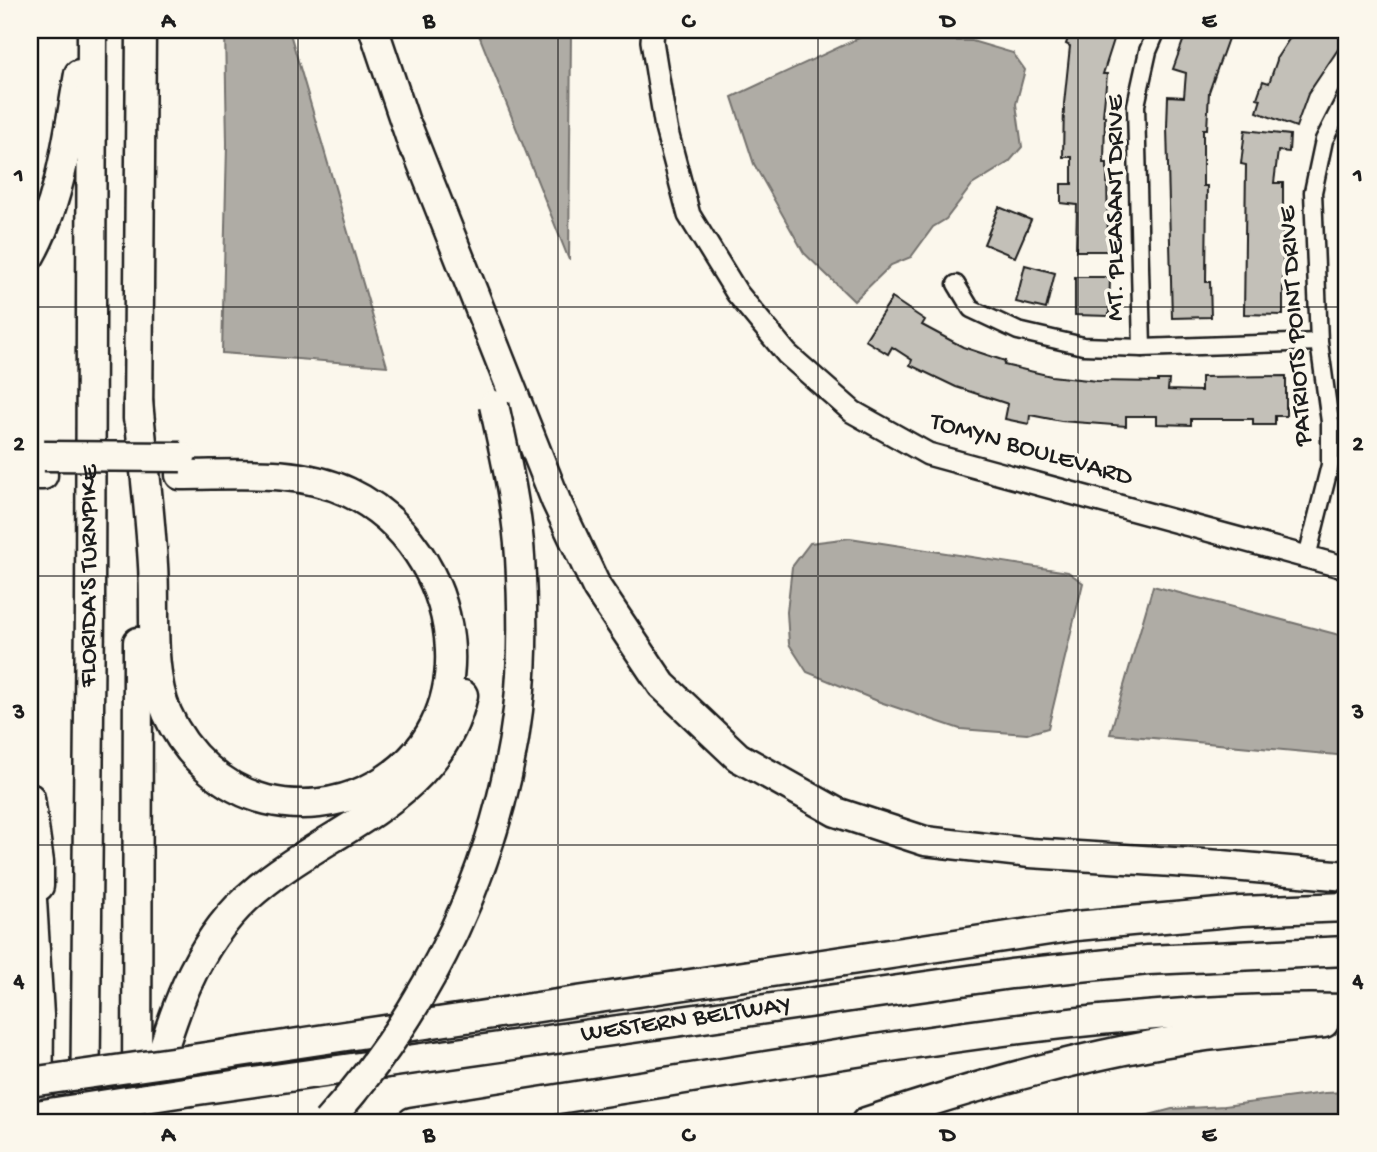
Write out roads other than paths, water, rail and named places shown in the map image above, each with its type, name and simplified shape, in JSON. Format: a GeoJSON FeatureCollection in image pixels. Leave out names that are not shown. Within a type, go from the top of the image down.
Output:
{"type":"FeatureCollection","features":[{"type":"Feature","properties":{"kind":"highway"},"geometry":{"type":"LineString","coordinates":[[30,256],[40,239],[56,192],[68,142],[86,30]]}},
{"type":"Feature","properties":{"kind":"highway","name":"FLORIDA'S TURNPIKE"},"geometry":{"type":"LineString","coordinates":[[85,1122],[92,30]]}},
{"type":"Feature","properties":{"kind":"highway","name":"FLORIDA'S TURNPIKE"},"geometry":{"type":"LineString","coordinates":[[139,1122],[138,401],[141,30]]}},
{"type":"Feature","properties":{"kind":"highway"},"geometry":{"type":"LineString","coordinates":[[374,30],[506,407],[556,501],[597,589],[662,685],[738,757],[836,812],[925,841],[1030,853],[1347,876]]}},
{"type":"Feature","properties":{"kind":"highway"},"geometry":{"type":"LineString","coordinates":[[138,401],[153,564],[157,679],[166,710],[179,738],[204,765],[229,784],[255,797],[285,804],[324,803],[351,797],[380,783],[408,762],[429,734],[442,708],[449,677],[451,647],[447,618],[437,584],[420,555],[406,536],[380,513],[349,493],[293,476],[181,466]]}},
{"type":"Feature","properties":{"kind":"highway"},"geometry":{"type":"LineString","coordinates":[[327,1122],[356,1091],[410,1013],[449,941],[482,863],[505,784],[518,711],[523,624],[520,554],[509,475],[506,407]]}},
{"type":"Feature","properties":{"kind":"highway"},"geometry":{"type":"LineString","coordinates":[[37,465],[181,466],[296,458],[323,464],[356,476],[394,500],[419,524],[432,540],[455,581],[466,616],[469,647],[467,679],[452,732],[434,761],[390,801],[304,854],[247,898],[215,935],[190,975],[173,1016],[139,1122]]}},
{"type":"Feature","properties":{"kind":"highway"},"geometry":{"type":"LineString","coordinates":[[30,798],[40,862],[38,1122]]}},
{"type":"Feature","properties":{"kind":"highway"},"geometry":{"type":"LineString","coordinates":[[30,867],[39,1015]]}},
{"type":"Feature","properties":{"kind":"highway"},"geometry":{"type":"LineString","coordinates":[[30,1082],[1076,926],[1241,911],[1347,907]]}},
{"type":"Feature","properties":{"kind":"highway","name":"WESTERN BELTWAY"},"geometry":{"type":"LineString","coordinates":[[30,1116],[1011,974],[1149,960],[1347,951]]}},
{"type":"Feature","properties":{"kind":"highway"},"geometry":{"type":"LineString","coordinates":[[412,1122],[1002,1030],[1278,1007],[1347,1009]]}},
{"type":"Feature","properties":{"kind":"highway"},"geometry":{"type":"LineString","coordinates":[[866,1122],[975,1087],[1112,1053],[1205,1036],[1347,1020]]}},
{"type":"Feature","properties":{"kind":"street","name":"TOMYN BOULEVARD"},"geometry":{"type":"LineString","coordinates":[[653,30],[666,128],[689,215],[737,293],[787,354],[853,412],[928,454],[1347,568]]}},
{"type":"Feature","properties":{"kind":"street","name":"MT. PLEASANT DRIVE"},"geometry":{"type":"LineString","coordinates":[[1142,348],[1136,105],[1147,51],[1157,30]]}},
{"type":"Feature","properties":{"kind":"street","name":"PATRIOTS POINT DRIVE"},"geometry":{"type":"LineString","coordinates":[[1307,557],[1330,465],[1330,422],[1319,342],[1313,192],[1324,140],[1347,95]]}},
{"type":"Feature","properties":{"kind":"street"},"geometry":{"type":"LineString","coordinates":[[956,284],[971,309],[1018,331],[1083,346],[1142,348],[1319,342]]}}]}
